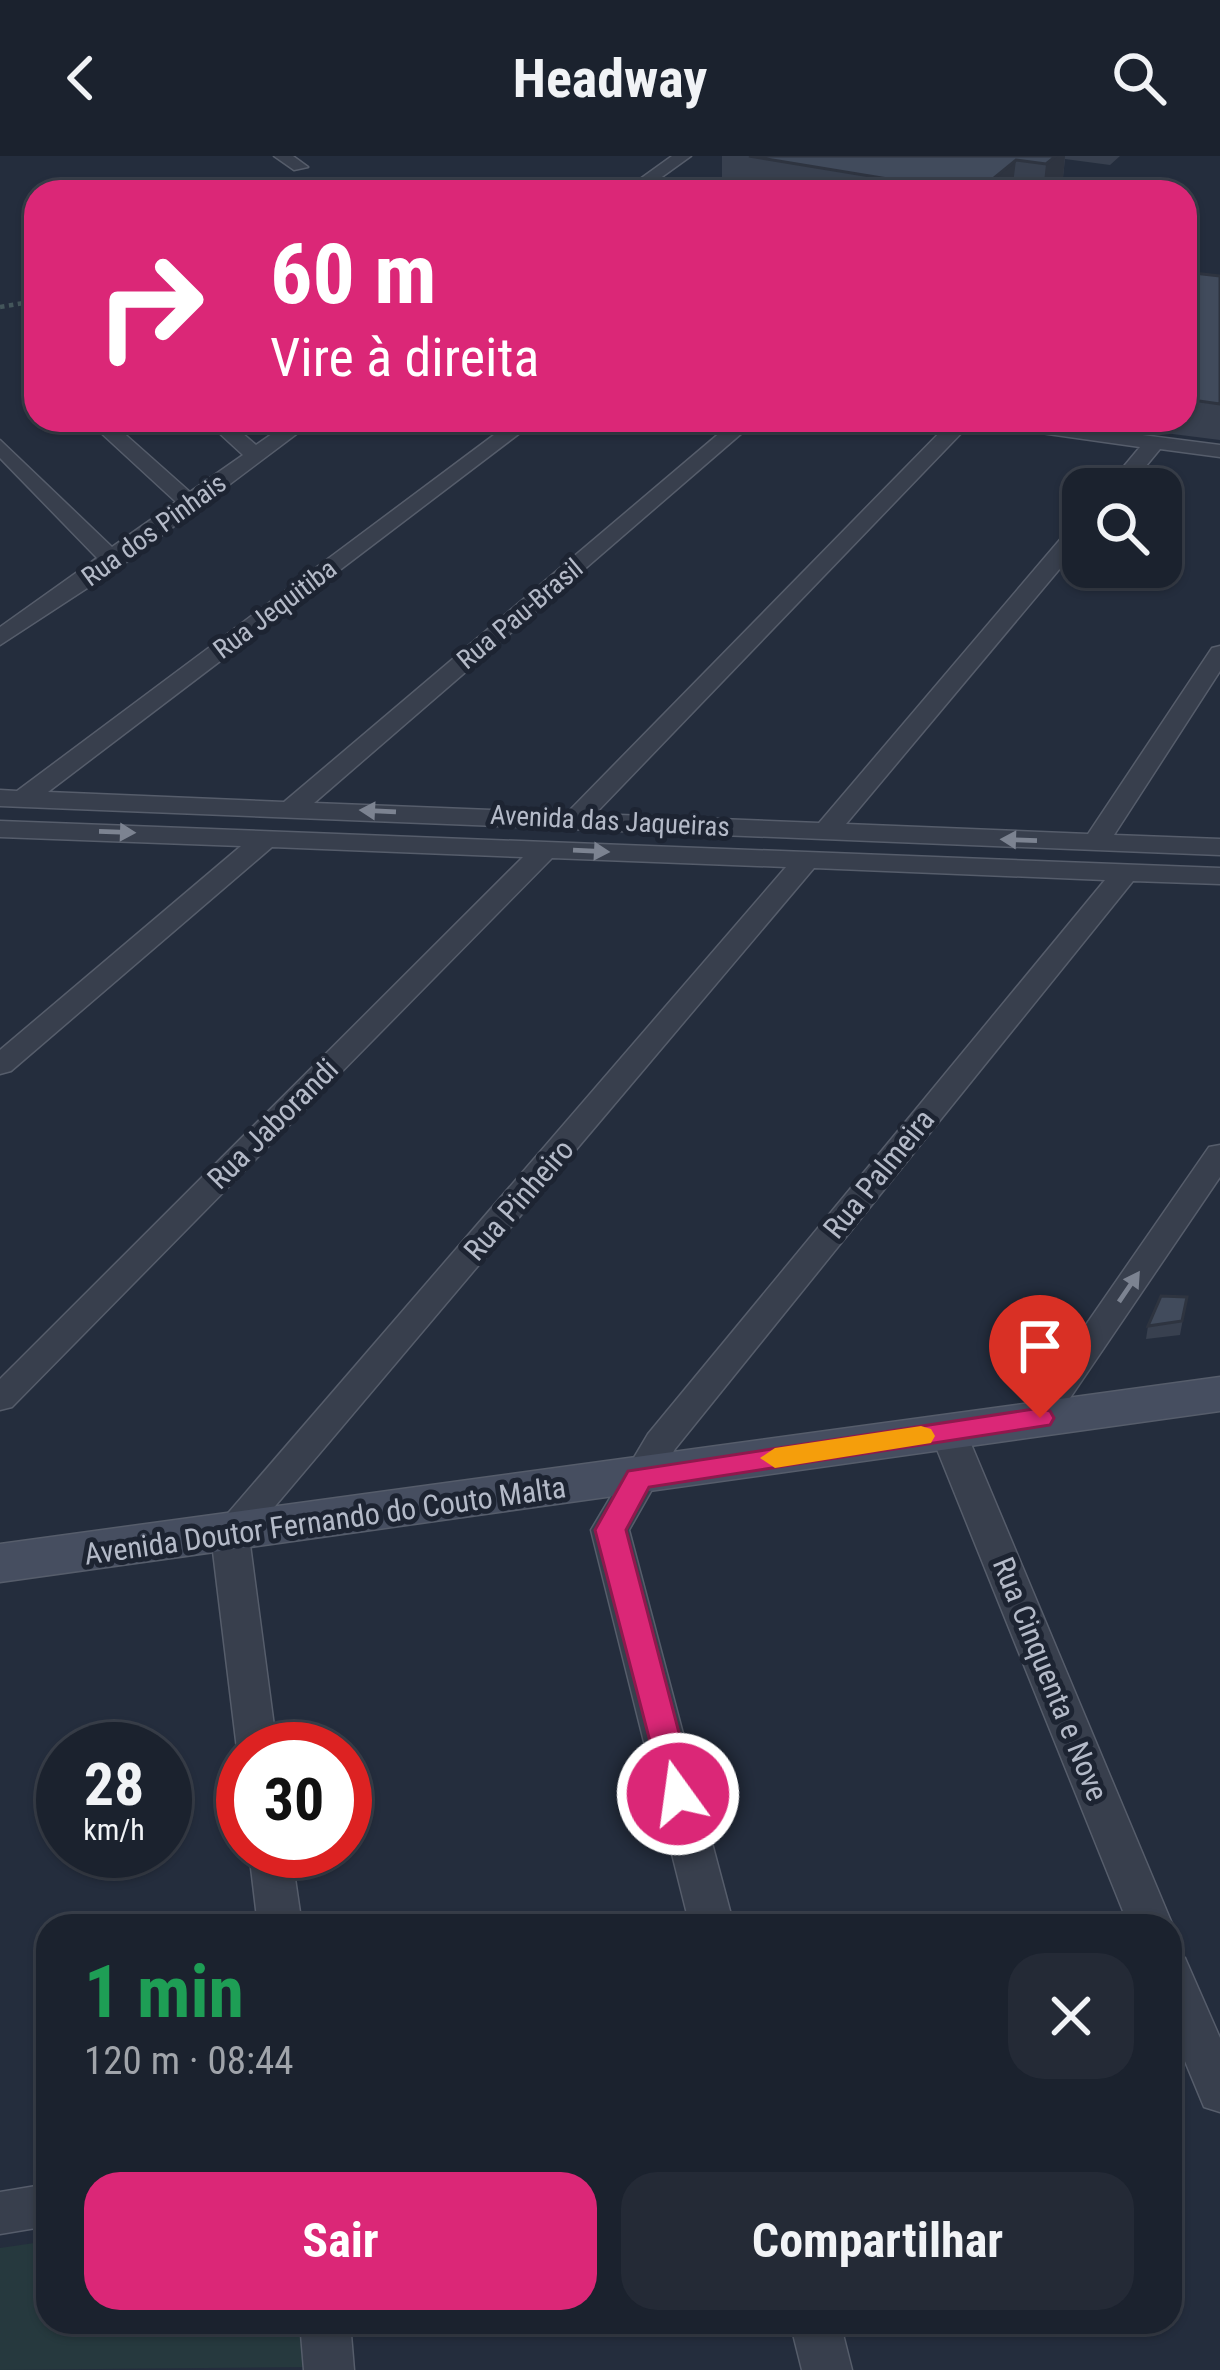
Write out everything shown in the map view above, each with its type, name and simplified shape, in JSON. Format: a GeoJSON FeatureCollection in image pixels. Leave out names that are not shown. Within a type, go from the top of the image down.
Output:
{"type":"FeatureCollection","features":[{"type":"Feature","properties":{"kind":"street"},"geometry":{"type":"LineString","coordinates":[[282,156],[300,167]]}},
{"type":"Feature","properties":{"kind":"street"},"geometry":{"type":"LineString","coordinates":[[648,180],[683,156]]}},
{"type":"Feature","properties":{"kind":"street"},"geometry":{"type":"LineString","coordinates":[[110,432],[191,504]]}},
{"type":"Feature","properties":{"kind":"street"},"geometry":{"type":"LineString","coordinates":[[229,432],[256,456]]}},
{"type":"Feature","properties":{"kind":"street","name":"Rua dos Pinhais"},"geometry":{"type":"LineString","coordinates":[[0,638],[289,432]]}},
{"type":"Feature","properties":{"kind":"street","name":"Rua Jequitiba"},"geometry":{"type":"LineString","coordinates":[[12,798],[511,432]]}},
{"type":"Feature","properties":{"kind":"street","name":"Rua Pau-Brasil"},"geometry":{"type":"LineString","coordinates":[[293,807],[733,432]]}},
{"type":"Feature","properties":{"kind":"street"},"geometry":{"type":"LineString","coordinates":[[576,819],[950,432]]}},
{"type":"Feature","properties":{"kind":"street"},"geometry":{"type":"LineString","coordinates":[[1081,432],[1220,451]]}},
{"type":"Feature","properties":{"kind":"street"},"geometry":{"type":"LineString","coordinates":[[1133,468],[1154,443]]}},
{"type":"Feature","properties":{"kind":"street"},"geometry":{"type":"LineString","coordinates":[[0,446],[113,561]]}},
{"type":"Feature","properties":{"kind":"street"},"geometry":{"type":"LineString","coordinates":[[825,832],[1062,552]]}},
{"type":"Feature","properties":{"kind":"street"},"geometry":{"type":"LineString","coordinates":[[1095,843],[1220,653]]}},
{"type":"Feature","properties":{"kind":"street","name":"Avenida das Jaqueiras"},"geometry":{"type":"LineString","coordinates":[[12,798],[1220,847]]}},
{"type":"Feature","properties":{"kind":"street"},"geometry":{"type":"LineString","coordinates":[[458,814],[465,845]]}},
{"type":"Feature","properties":{"kind":"street","name":"Avenida das Jaqueiras"},"geometry":{"type":"LineString","coordinates":[[0,829],[1220,876]]}},
{"type":"Feature","properties":{"kind":"street"},"geometry":{"type":"LineString","coordinates":[[0,1065],[268,837]]}},
{"type":"Feature","properties":{"kind":"street","name":"Rua Jaborandi"},"geometry":{"type":"LineString","coordinates":[[0,1399],[546,849]]}},
{"type":"Feature","properties":{"kind":"street","name":"Rua Pinheiro"},"geometry":{"type":"LineString","coordinates":[[230,1535],[805,862]]}},
{"type":"Feature","properties":{"kind":"street","name":"Rua Palmeira"},"geometry":{"type":"LineString","coordinates":[[709,1914],[610,1530],[661,1442],[1125,873]]}},
{"type":"Feature","properties":{"kind":"street"},"geometry":{"type":"LineString","coordinates":[[1040,1418],[1220,1154]]}},
{"type":"Feature","properties":{"kind":"street","name":"Avenida Doutor Fernando do Couto Malta"},"geometry":{"type":"LineString","coordinates":[[0,1563],[230,1535],[1220,1394]]}},
{"type":"Feature","properties":{"kind":"street","name":"Rua Cinquenta e Nove"},"geometry":{"type":"LineString","coordinates":[[948,1432],[1146,1914]]}},
{"type":"Feature","properties":{"kind":"street"},"geometry":{"type":"LineString","coordinates":[[230,1535],[254,1722]]}},
{"type":"Feature","properties":{"kind":"street"},"geometry":{"type":"LineString","coordinates":[[274,1878],[278,1914]]}},
{"type":"Feature","properties":{"kind":"street"},"geometry":{"type":"LineString","coordinates":[[1182,2000],[1220,2093]]}},
{"type":"Feature","properties":{"kind":"street"},"geometry":{"type":"LineString","coordinates":[[0,2213],[36,2207]]}},
{"type":"Feature","properties":{"kind":"street"},"geometry":{"type":"LineString","coordinates":[[326,2334],[329,2370]]}},
{"type":"Feature","properties":{"kind":"street"},"geometry":{"type":"LineString","coordinates":[[817,2334],[827,2370]]}},
{"type":"Feature","properties":{"kind":"green space"},"geometry":{"type":"Polygon","coordinates":[[[36,2243],[36,2334],[315,2334],[319,2367],[0,2370],[0,2248],[36,2243]]]}},
{"type":"Feature","properties":{"kind":"building"},"geometry":{"type":"Polygon","coordinates":[[[749,156],[1056,156],[1046,164],[1016,160],[992,180],[894,180],[749,156]]]}},
{"type":"Feature","properties":{"kind":"building"},"geometry":{"type":"Polygon","coordinates":[[[1197,273],[1220,276],[1220,404],[1197,401],[1197,273]]]}},
{"type":"Feature","properties":{"kind":"building"},"geometry":{"type":"Polygon","coordinates":[[[1161,1296],[1187,1297],[1182,1321],[1148,1326],[1161,1296]]]}},
{"type":"Feature","properties":{"kind":"slow traffic"},"geometry":{"type":"LineString","coordinates":[[775,1458],[921,1436]]}},
{"type":"Feature","properties":{"kind":"route"},"geometry":{"type":"LineString","coordinates":[[678,1794],[610,1530],[639,1478],[1040,1418]]}}]}
